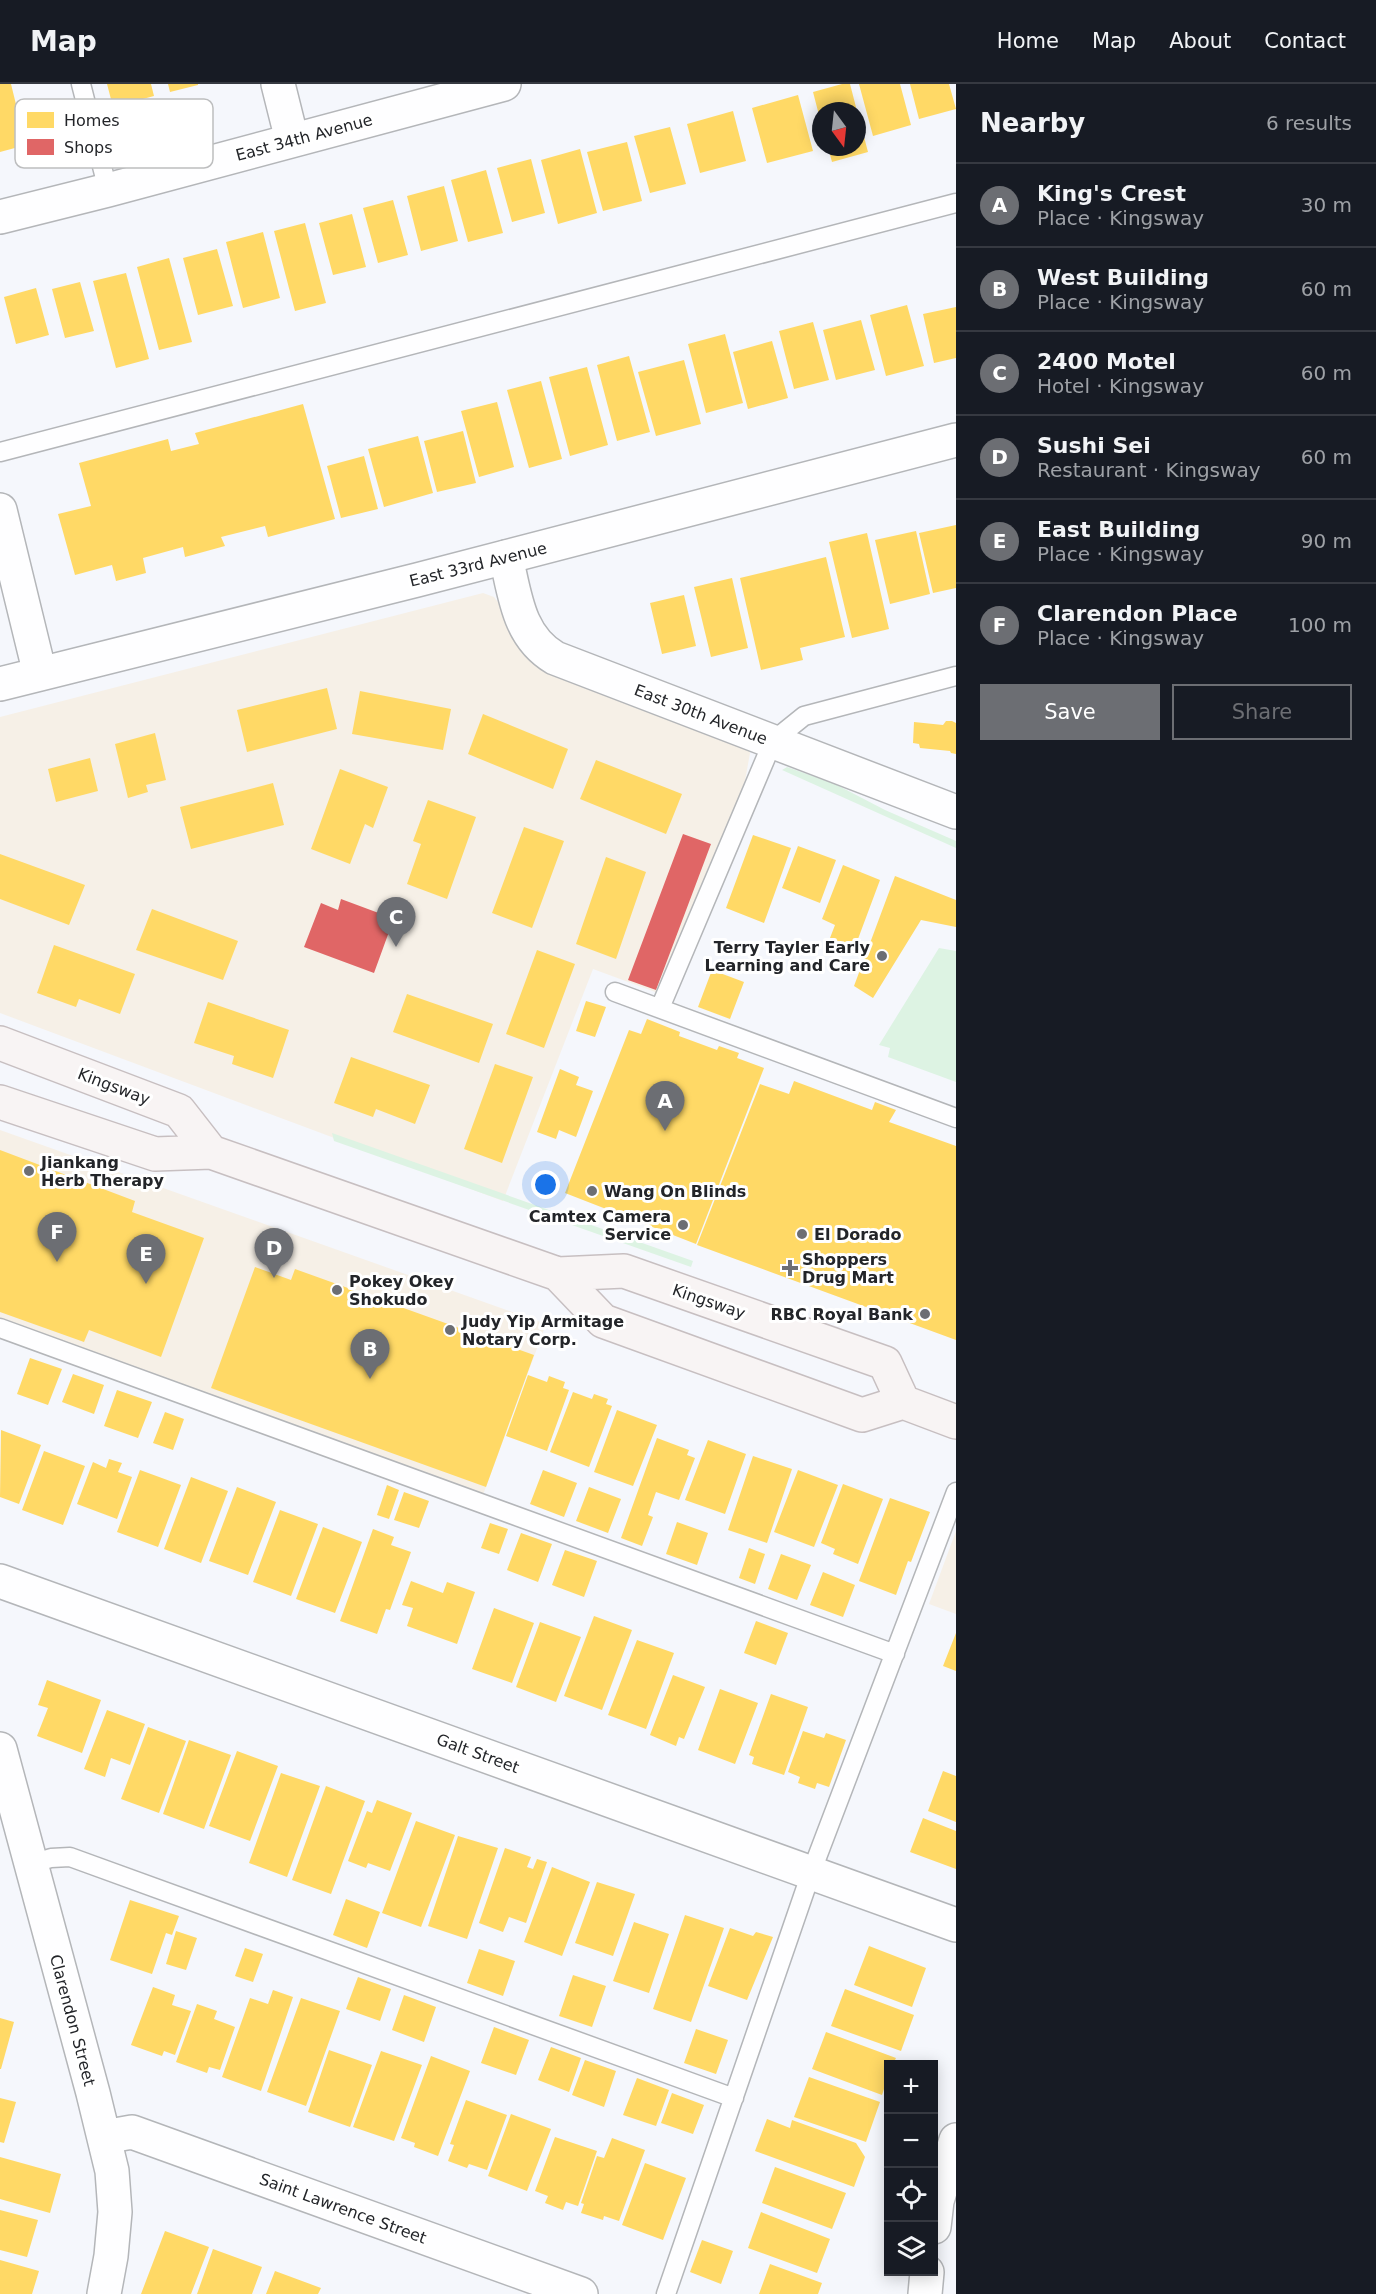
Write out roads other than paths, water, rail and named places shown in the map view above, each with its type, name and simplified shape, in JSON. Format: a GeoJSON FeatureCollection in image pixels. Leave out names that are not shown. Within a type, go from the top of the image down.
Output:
{"type":"FeatureCollection","features":[{"type":"Feature","properties":{"kind":"main road","name":"Kingsway"},"geometry":{"type":"LineString","coordinates":[[0,1043],[179,1111],[211,1152]]}},
{"type":"Feature","properties":{"kind":"main road","name":"Kingsway"},"geometry":{"type":"LineString","coordinates":[[0,1102],[155,1154],[211,1152],[558,1274],[624,1271],[885,1363],[903,1402],[862,1415],[624,1329],[603,1321],[558,1274]]}},
{"type":"Feature","properties":{"kind":"main road"},"geometry":{"type":"LineString","coordinates":[[903,1402],[956,1422]]}},
{"type":"Feature","properties":{"kind":"street"},"geometry":{"type":"LineString","coordinates":[[278,84],[292,140]]}},
{"type":"Feature","properties":{"kind":"street","name":"East 34th Avenue"},"geometry":{"type":"LineString","coordinates":[[213,161],[483,87]]}},
{"type":"Feature","properties":{"kind":"street","name":"East 34th Avenue"},"geometry":{"type":"LineString","coordinates":[[0,217],[189,168]]}},
{"type":"Feature","properties":{"kind":"street","name":"East 33rd Avenue"},"geometry":{"type":"LineString","coordinates":[[0,684],[506,557],[956,440]]}},
{"type":"Feature","properties":{"kind":"street"},"geometry":{"type":"LineString","coordinates":[[0,510],[40,674]]}},
{"type":"Feature","properties":{"kind":"street","name":"East 30th Avenue"},"geometry":{"type":"LineString","coordinates":[[506,557],[528,634],[543,650],[617,682],[956,812]]}},
{"type":"Feature","properties":{"kind":"street","name":"Galt Street"},"geometry":{"type":"LineString","coordinates":[[0,1581],[956,1925]]}},
{"type":"Feature","properties":{"kind":"street","name":"Clarendon Street"},"geometry":{"type":"LineString","coordinates":[[0,1749],[112,2171],[115,2212],[111,2256],[104,2294]]}},
{"type":"Feature","properties":{"kind":"street","name":"Saint Lawrence Street"},"geometry":{"type":"LineString","coordinates":[[104,2137],[132,2132],[581,2294]]}},
{"type":"Feature","properties":{"kind":"street"},"geometry":{"type":"LineString","coordinates":[[934,2222],[937,2201],[956,2140]]}},
{"type":"Feature","properties":{"kind":"street"},"geometry":{"type":"LineString","coordinates":[[924,2294],[926,2276]]}},
{"type":"Feature","properties":{"kind":"lane"},"geometry":{"type":"LineString","coordinates":[[81,84],[85,99]]}},
{"type":"Feature","properties":{"kind":"lane"},"geometry":{"type":"LineString","coordinates":[[102,168],[108,190]]}},
{"type":"Feature","properties":{"kind":"lane"},"geometry":{"type":"LineString","coordinates":[[0,452],[956,202]]}},
{"type":"Feature","properties":{"kind":"lane"},"geometry":{"type":"LineString","coordinates":[[660,1008],[773,741],[804,716],[956,676]]}},
{"type":"Feature","properties":{"kind":"lane"},"geometry":{"type":"LineString","coordinates":[[615,992],[956,1118]]}},
{"type":"Feature","properties":{"kind":"lane"},"geometry":{"type":"LineString","coordinates":[[0,1328],[895,1654]]}},
{"type":"Feature","properties":{"kind":"lane"},"geometry":{"type":"LineString","coordinates":[[666,2294],[811,1873],[956,1492]]}},
{"type":"Feature","properties":{"kind":"lane"},"geometry":{"type":"LineString","coordinates":[[31,1864],[51,1858],[70,1857],[734,2098]]}},
{"type":"Feature","properties":{"kind":"place","name":"2400 Motel"},"geometry":{"type":"Point","coordinates":[396,947]}},
{"type":"Feature","properties":{"kind":"place","name":"Terry Tayler Early Learning and Care"},"geometry":{"type":"Point","coordinates":[882,956]}},
{"type":"Feature","properties":{"kind":"place","name":"King's Crest"},"geometry":{"type":"Point","coordinates":[665,1131]}},
{"type":"Feature","properties":{"kind":"place","name":"Jiankang Herb Therapy"},"geometry":{"type":"Point","coordinates":[29,1171]}},
{"type":"Feature","properties":{"kind":"place","name":"Wang On Blinds"},"geometry":{"type":"Point","coordinates":[592,1191]}},
{"type":"Feature","properties":{"kind":"place","name":"Camtex Camera Service"},"geometry":{"type":"Point","coordinates":[683,1225]}},
{"type":"Feature","properties":{"kind":"place","name":"El Dorado"},"geometry":{"type":"Point","coordinates":[802,1234]}},
{"type":"Feature","properties":{"kind":"place","name":"Clarendon Place"},"geometry":{"type":"Point","coordinates":[57,1262]}},
{"type":"Feature","properties":{"kind":"place","name":"Shoppers Drug Mart"},"geometry":{"type":"Point","coordinates":[790,1268]}},
{"type":"Feature","properties":{"kind":"place","name":"Sushi Sei"},"geometry":{"type":"Point","coordinates":[274,1278]}},
{"type":"Feature","properties":{"kind":"place","name":"East Building"},"geometry":{"type":"Point","coordinates":[146,1284]}},
{"type":"Feature","properties":{"kind":"place","name":"Pokey Okey Shokudo"},"geometry":{"type":"Point","coordinates":[337,1290]}},
{"type":"Feature","properties":{"kind":"place","name":"RBC Royal Bank"},"geometry":{"type":"Point","coordinates":[925,1314]}},
{"type":"Feature","properties":{"kind":"place","name":"Judy Yip Armitage Notary Corp."},"geometry":{"type":"Point","coordinates":[450,1330]}},
{"type":"Feature","properties":{"kind":"place","name":"West Building"},"geometry":{"type":"Point","coordinates":[370,1379]}}]}
